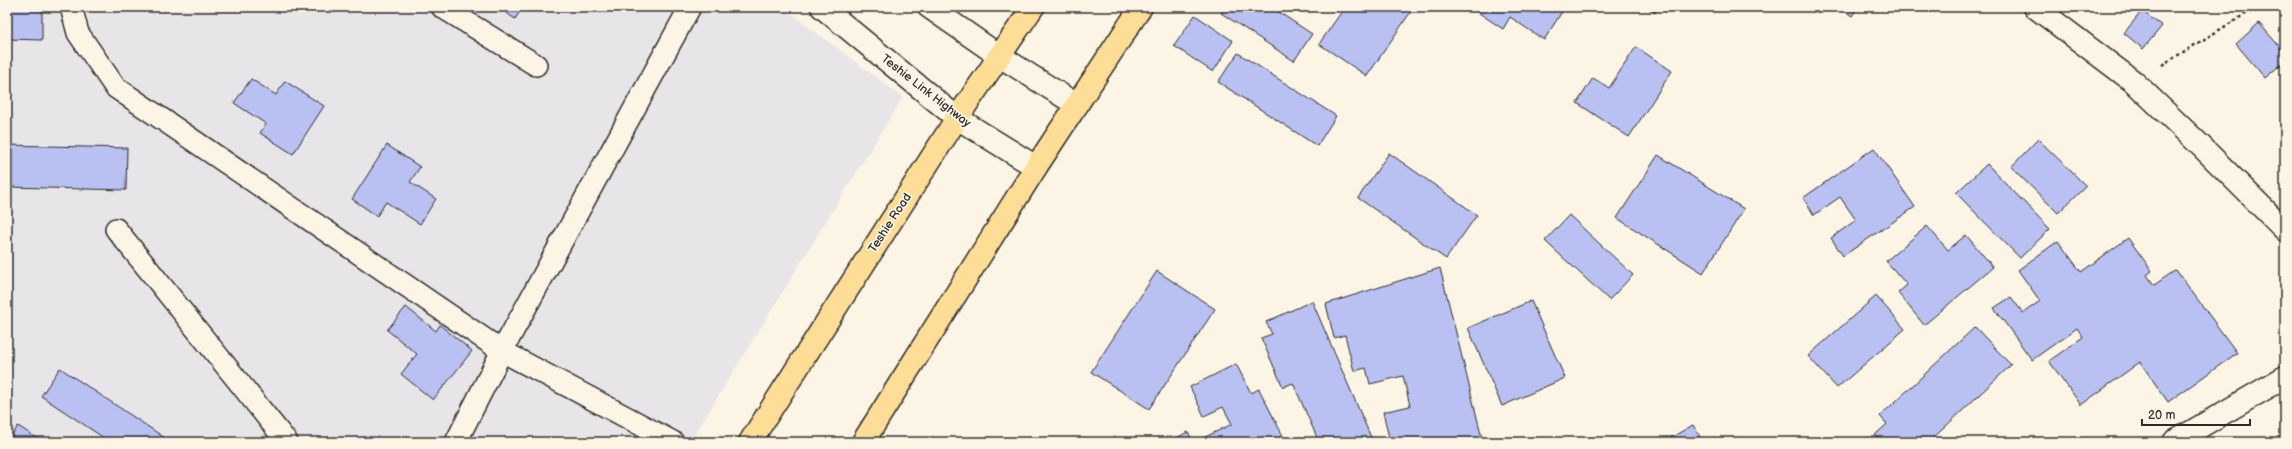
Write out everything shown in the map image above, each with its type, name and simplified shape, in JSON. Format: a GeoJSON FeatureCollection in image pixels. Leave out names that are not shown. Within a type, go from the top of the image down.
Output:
{"type":"FeatureCollection","features":[{"type":"Feature","properties":{"kind":"main road","name":"Teshie Road"},"geometry":{"type":"LineString","coordinates":[[750,442],[957,118],[998,55],[1033,7]]}},
{"type":"Feature","properties":{"kind":"main road"},"geometry":{"type":"LineString","coordinates":[[863,442],[1036,167],[1141,7]]}},
{"type":"Feature","properties":{"kind":"street","name":"Teshie Link Highway"},"geometry":{"type":"LineString","coordinates":[[822,7],[957,118],[1036,167]]}},
{"type":"Feature","properties":{"kind":"street"},"geometry":{"type":"LineString","coordinates":[[929,7],[998,55],[1077,104]]}},
{"type":"Feature","properties":{"kind":"street"},"geometry":{"type":"LineString","coordinates":[[2035,7],[2134,82],[2285,230]]}},
{"type":"Feature","properties":{"kind":"street"},"geometry":{"type":"LineString","coordinates":[[2174,442],[2285,376]]}},
{"type":"Feature","properties":{"kind":"lane"},"geometry":{"type":"LineString","coordinates":[[71,7],[78,33],[115,87],[502,351],[673,442]]}},
{"type":"Feature","properties":{"kind":"lane"},"geometry":{"type":"LineString","coordinates":[[442,7],[536,65]]}},
{"type":"Feature","properties":{"kind":"lane"},"geometry":{"type":"LineString","coordinates":[[456,442],[502,351],[690,7]]}},
{"type":"Feature","properties":{"kind":"lane"},"geometry":{"type":"LineString","coordinates":[[116,229],[287,442]]}},
{"type":"Feature","properties":{"kind":"path"},"geometry":{"type":"LineString","coordinates":[[2134,82],[2247,13],[2274,7]]}},
{"type":"Feature","properties":{"kind":"shaded area"},"geometry":{"type":"Polygon","coordinates":[[[7,7],[782,7],[903,97],[690,442],[7,442],[7,7]]]}},
{"type":"Feature","properties":{"kind":"building"},"geometry":{"type":"Polygon","coordinates":[[[7,7],[42,7],[42,40],[7,39],[7,7]]]}},
{"type":"Feature","properties":{"kind":"building"},"geometry":{"type":"Polygon","coordinates":[[[498,7],[523,7],[515,19],[498,7]]]}},
{"type":"Feature","properties":{"kind":"building"},"geometry":{"type":"Polygon","coordinates":[[[1226,7],[1271,7],[1312,34],[1294,61],[1221,13],[1226,7]]]}},
{"type":"Feature","properties":{"kind":"building"},"geometry":{"type":"Polygon","coordinates":[[[1345,7],[1414,7],[1367,76],[1319,44],[1345,7]]]}},
{"type":"Feature","properties":{"kind":"building"},"geometry":{"type":"Polygon","coordinates":[[[1470,7],[1565,7],[1544,40],[1510,17],[1503,29],[1470,7]]]}},
{"type":"Feature","properties":{"kind":"building"},"geometry":{"type":"Polygon","coordinates":[[[1646,7],[1659,7],[1655,13],[1646,7]]]}},
{"type":"Feature","properties":{"kind":"building"},"geometry":{"type":"Polygon","coordinates":[[[1838,7],[1858,7],[1852,16],[1838,7]]]}},
{"type":"Feature","properties":{"kind":"building"},"geometry":{"type":"Polygon","coordinates":[[[2142,11],[2162,26],[2143,49],[2124,33],[2142,11]]]}},
{"type":"Feature","properties":{"kind":"building"},"geometry":{"type":"Polygon","coordinates":[[[1195,15],[1233,41],[1213,72],[1174,46],[1195,15]]]}},
{"type":"Feature","properties":{"kind":"building"},"geometry":{"type":"Polygon","coordinates":[[[2259,23],[2285,53],[2285,61],[2265,78],[2236,44],[2259,23]]]}},
{"type":"Feature","properties":{"kind":"building"},"geometry":{"type":"Polygon","coordinates":[[[1636,47],[1672,71],[1629,137],[1577,103],[1593,78],[1609,88],[1636,47]]]}},
{"type":"Feature","properties":{"kind":"building"},"geometry":{"type":"Polygon","coordinates":[[[1238,53],[1336,116],[1317,146],[1218,82],[1238,53]]]}},
{"type":"Feature","properties":{"kind":"building"},"geometry":{"type":"Polygon","coordinates":[[[251,79],[276,95],[285,81],[324,106],[293,154],[260,133],[266,124],[234,103],[251,79]]]}},
{"type":"Feature","properties":{"kind":"building"},"geometry":{"type":"Polygon","coordinates":[[[2038,139],[2086,186],[2058,213],[2011,167],[2038,139]]]}},
{"type":"Feature","properties":{"kind":"building"},"geometry":{"type":"Polygon","coordinates":[[[7,145],[127,148],[126,190],[7,187],[7,145]]]}},
{"type":"Feature","properties":{"kind":"building"},"geometry":{"type":"Polygon","coordinates":[[[387,145],[420,167],[410,182],[436,199],[420,224],[386,202],[377,216],[352,199],[387,145]]]}},
{"type":"Feature","properties":{"kind":"building"},"geometry":{"type":"Polygon","coordinates":[[[1874,148],[1915,207],[1843,256],[1831,238],[1856,220],[1840,197],[1814,215],[1803,198],[1874,148]]]}},
{"type":"Feature","properties":{"kind":"building"},"geometry":{"type":"Polygon","coordinates":[[[1389,153],[1477,215],[1446,259],[1358,198],[1389,153]]]}},
{"type":"Feature","properties":{"kind":"building"},"geometry":{"type":"Polygon","coordinates":[[[1658,155],[1744,209],[1703,273],[1617,218],[1658,155]]]}},
{"type":"Feature","properties":{"kind":"building"},"geometry":{"type":"Polygon","coordinates":[[[1987,164],[2050,229],[2020,258],[1956,193],[1987,164]]]}},
{"type":"Feature","properties":{"kind":"building"},"geometry":{"type":"Polygon","coordinates":[[[1569,215],[1633,275],[1609,300],[1545,241],[1569,215]]]}},
{"type":"Feature","properties":{"kind":"building"},"geometry":{"type":"Polygon","coordinates":[[[1927,226],[1948,250],[1966,235],[1993,267],[1924,325],[1898,293],[1907,285],[1886,261],[1927,226]]]}},
{"type":"Feature","properties":{"kind":"building"},"geometry":{"type":"Polygon","coordinates":[[[2128,238],[2152,271],[2147,275],[2154,285],[2176,270],[2237,353],[2168,402],[2140,362],[2081,405],[2049,361],[2083,337],[2077,328],[2032,360],[1994,308],[2011,297],[2023,313],[2040,301],[2018,270],[2058,241],[2081,272],[2128,238]]]}},
{"type":"Feature","properties":{"kind":"building"},"geometry":{"type":"Polygon","coordinates":[[[1440,268],[1483,442],[1390,442],[1383,412],[1410,406],[1403,376],[1370,384],[1366,368],[1354,371],[1345,335],[1334,338],[1326,304],[1440,268]]]}},
{"type":"Feature","properties":{"kind":"building"},"geometry":{"type":"Polygon","coordinates":[[[1157,271],[1215,309],[1149,409],[1091,372],[1157,271]]]}},
{"type":"Feature","properties":{"kind":"building"},"geometry":{"type":"Polygon","coordinates":[[[1876,296],[1905,329],[1837,388],[1808,356],[1876,296]]]}},
{"type":"Feature","properties":{"kind":"building"},"geometry":{"type":"Polygon","coordinates":[[[1312,301],[1373,442],[1319,442],[1293,383],[1283,387],[1261,338],[1272,334],[1266,322],[1312,301]]]}},
{"type":"Feature","properties":{"kind":"building"},"geometry":{"type":"Polygon","coordinates":[[[1531,301],[1565,378],[1502,406],[1468,328],[1531,301]]]}},
{"type":"Feature","properties":{"kind":"building"},"geometry":{"type":"Polygon","coordinates":[[[406,307],[436,331],[440,325],[472,351],[433,400],[401,374],[417,354],[387,330],[406,307]]]}},
{"type":"Feature","properties":{"kind":"building"},"geometry":{"type":"Polygon","coordinates":[[[1975,327],[2011,365],[1929,442],[1882,442],[1875,435],[1887,424],[1880,416],[1975,327]]]}},
{"type":"Feature","properties":{"kind":"building"},"geometry":{"type":"Polygon","coordinates":[[[1236,364],[1251,393],[1259,389],[1284,438],[1276,442],[1195,442],[1232,424],[1223,407],[1204,416],[1190,387],[1236,364]]]}},
{"type":"Feature","properties":{"kind":"building"},"geometry":{"type":"Polygon","coordinates":[[[60,368],[171,442],[110,442],[41,396],[60,368]]]}},
{"type":"Feature","properties":{"kind":"building"},"geometry":{"type":"Polygon","coordinates":[[[1693,425],[1703,442],[1663,442],[1693,425]]]}},
{"type":"Feature","properties":{"kind":"building"},"geometry":{"type":"Polygon","coordinates":[[[18,426],[43,442],[8,442],[18,426]]]}},
{"type":"Feature","properties":{"kind":"building"},"geometry":{"type":"Polygon","coordinates":[[[1188,432],[1193,442],[1168,442],[1188,432]]]}}]}
